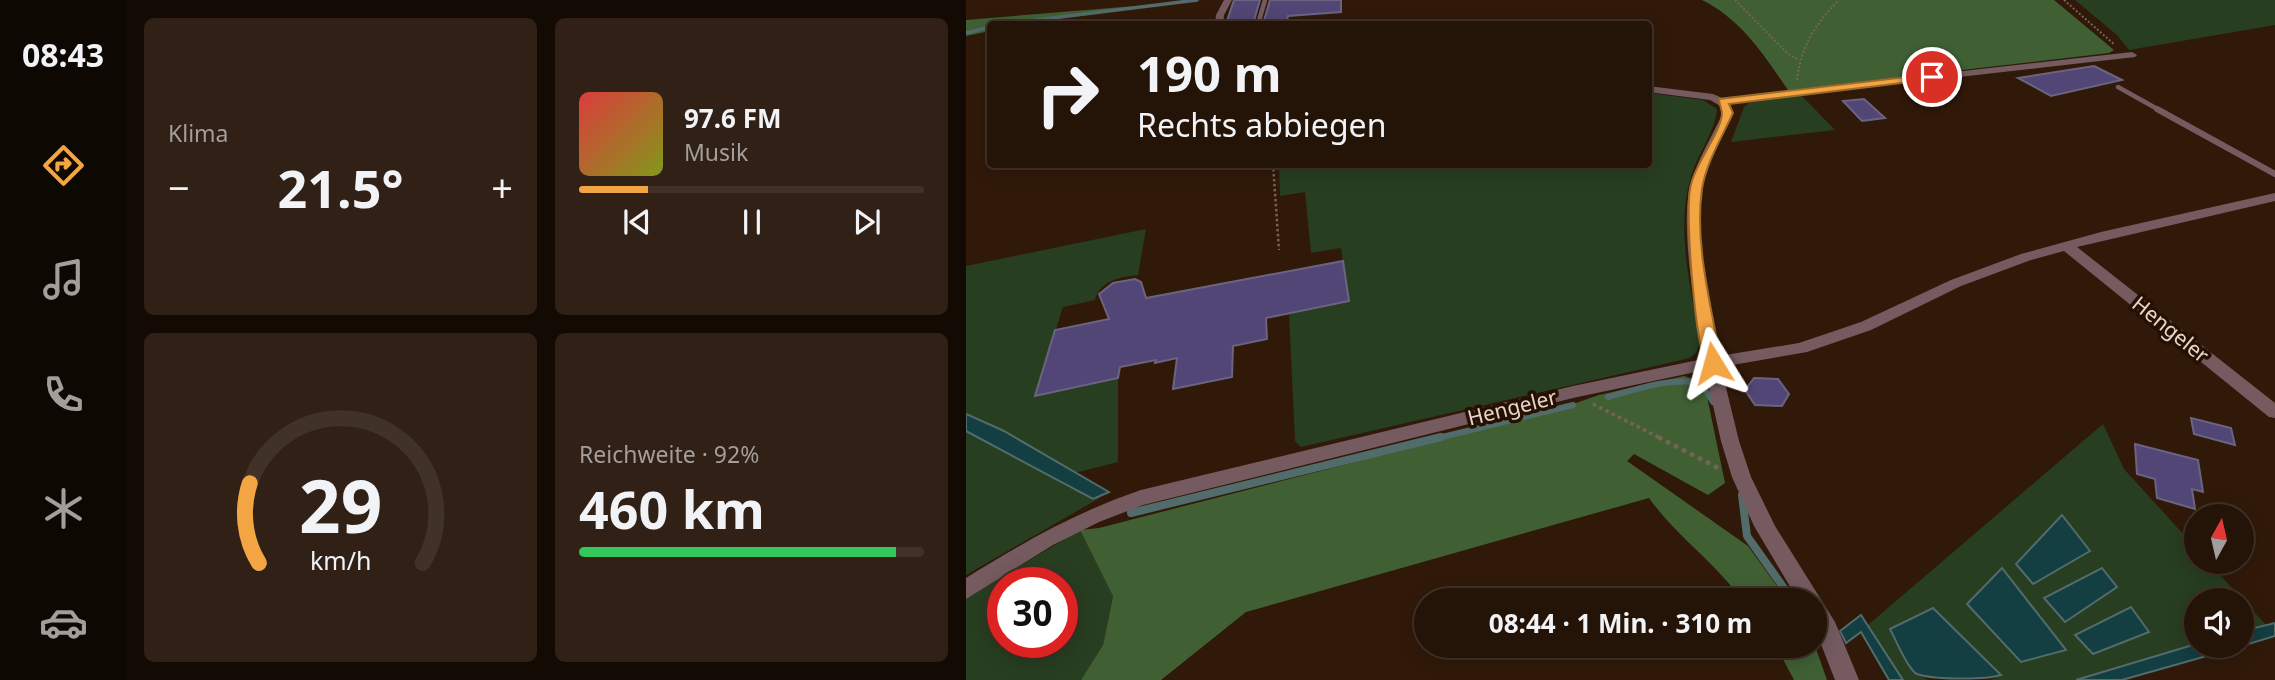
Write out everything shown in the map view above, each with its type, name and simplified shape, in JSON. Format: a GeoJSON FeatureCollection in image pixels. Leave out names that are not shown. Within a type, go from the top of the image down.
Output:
{"type":"FeatureCollection","features":[{"type":"Feature","properties":{"kind":"street"},"geometry":{"type":"LineString","coordinates":[[1219,21],[1228,0]]}},
{"type":"Feature","properties":{"kind":"street"},"geometry":{"type":"LineString","coordinates":[[1652,89],[1713,97],[1723,101],[2127,55]]}},
{"type":"Feature","properties":{"kind":"street"},"geometry":{"type":"LineString","coordinates":[[1723,101],[1728,113],[1699,177],[1694,211],[1713,363],[1724,416],[1744,480],[1755,507],[1803,588]]}},
{"type":"Feature","properties":{"kind":"street","name":"Hengeler"},"geometry":{"type":"LineString","coordinates":[[966,589],[1046,539],[1092,516],[1141,498],[1573,392],[1801,348],[1837,337],[1987,270],[2067,246],[2275,197]]}},
{"type":"Feature","properties":{"kind":"street","name":"Hengeler"},"geometry":{"type":"LineString","coordinates":[[2067,246],[2275,412]]}},
{"type":"Feature","properties":{"kind":"street"},"geometry":{"type":"LineString","coordinates":[[1827,629],[1847,680]]}},
{"type":"Feature","properties":{"kind":"lane"},"geometry":{"type":"LineString","coordinates":[[1259,21],[1265,0]]}},
{"type":"Feature","properties":{"kind":"lane"},"geometry":{"type":"LineString","coordinates":[[2118,87],[2275,174]]}},
{"type":"Feature","properties":{"kind":"path"},"geometry":{"type":"LineString","coordinates":[[1735,0],[1788,54],[1799,60]]}},
{"type":"Feature","properties":{"kind":"path"},"geometry":{"type":"LineString","coordinates":[[1797,93],[1799,60],[1812,29],[1839,0]]}},
{"type":"Feature","properties":{"kind":"path"},"geometry":{"type":"LineString","coordinates":[[2064,0],[2127,55]]}},
{"type":"Feature","properties":{"kind":"path"},"geometry":{"type":"LineString","coordinates":[[1273,168],[1279,250]]}},
{"type":"Feature","properties":{"kind":"path"},"geometry":{"type":"LineString","coordinates":[[1573,392],[1674,448],[1744,480]]}},
{"type":"Feature","properties":{"kind":"green space"},"geometry":{"type":"Polygon","coordinates":[[[1702,0],[2054,0],[2114,50],[2109,53],[1788,90],[1761,51],[1740,28],[1729,17],[1702,0]]]}},
{"type":"Feature","properties":{"kind":"green space"},"geometry":{"type":"Polygon","coordinates":[[[2075,0],[2275,0],[2275,25],[2129,50],[2117,35],[2075,0]]]}},
{"type":"Feature","properties":{"kind":"green space"},"geometry":{"type":"Polygon","coordinates":[[[1135,6],[1140,8],[1042,21],[987,21],[987,32],[966,36],[966,20],[1135,6]]]}},
{"type":"Feature","properties":{"kind":"green space"},"geometry":{"type":"Polygon","coordinates":[[[1652,93],[1703,100],[1717,109],[1713,127],[1696,162],[1686,199],[1686,260],[1700,341],[1697,352],[1690,358],[1301,447],[1295,441],[1289,313],[1349,301],[1341,248],[1311,253],[1305,192],[1280,196],[1279,168],[1652,168],[1652,93]]]}},
{"type":"Feature","properties":{"kind":"green space"},"geometry":{"type":"Polygon","coordinates":[[[1801,95],[1835,130],[1731,142],[1744,107],[1749,103],[1801,95]]]}},
{"type":"Feature","properties":{"kind":"green space"},"geometry":{"type":"Polygon","coordinates":[[[1146,229],[1138,275],[1106,284],[1095,300],[1063,307],[1035,395],[1118,378],[1118,462],[1074,473],[1004,431],[966,414],[966,266],[1146,229]]]}},
{"type":"Feature","properties":{"kind":"green space"},"geometry":{"type":"Polygon","coordinates":[[[1684,376],[1697,380],[1705,387],[1725,483],[1708,495],[1634,454],[1627,461],[1748,546],[1778,588],[1733,588],[1671,525],[1649,498],[1246,612],[1161,680],[1081,680],[1103,645],[1113,596],[1080,530],[1099,528],[1553,411],[1599,395],[1684,376]]]}},
{"type":"Feature","properties":{"kind":"green space"},"geometry":{"type":"Polygon","coordinates":[[[2103,424],[2124,469],[2184,535],[2184,574],[2219,574],[2232,588],[2184,588],[2184,648],[2076,680],[1990,680],[2000,676],[1915,673],[1928,680],[1903,680],[1868,625],[2103,424]],[[2062,516],[2016,564],[2033,584],[2062,516]]]}},
{"type":"Feature","properties":{"kind":"green space"},"geometry":{"type":"Polygon","coordinates":[[[966,431],[1093,499],[1103,496],[966,575],[966,431]]]}},
{"type":"Feature","properties":{"kind":"green space"},"geometry":{"type":"Polygon","coordinates":[[[1080,530],[1113,595],[1103,645],[1081,680],[966,680],[966,598],[987,585],[987,658],[1078,658],[1078,567],[1018,567],[1080,530]]]}},
{"type":"Feature","properties":{"kind":"green space"},"geometry":{"type":"Polygon","coordinates":[[[2254,612],[2266,625],[2254,628],[2254,612]]]}},
{"type":"Feature","properties":{"kind":"green space"},"geometry":{"type":"Polygon","coordinates":[[[1782,658],[1819,658],[1827,680],[1794,680],[1782,658]]]}},
{"type":"Feature","properties":{"kind":"water"},"geometry":{"type":"Polygon","coordinates":[[[966,414],[1004,431],[1109,492],[1093,499],[966,431],[966,414]]]}},
{"type":"Feature","properties":{"kind":"water"},"geometry":{"type":"Polygon","coordinates":[[[2062,515],[2090,551],[2033,584],[2016,564],[2062,515]]]}},
{"type":"Feature","properties":{"kind":"water"},"geometry":{"type":"Polygon","coordinates":[[[2002,568],[2066,650],[2021,662],[1967,604],[2002,568]]]}},
{"type":"Feature","properties":{"kind":"water"},"geometry":{"type":"Polygon","coordinates":[[[2102,568],[2117,587],[2065,622],[2044,598],[2102,568]]]}},
{"type":"Feature","properties":{"kind":"water"},"geometry":{"type":"Polygon","coordinates":[[[2131,607],[2149,632],[2093,654],[2075,635],[2131,607]]]}},
{"type":"Feature","properties":{"kind":"water"},"geometry":{"type":"Polygon","coordinates":[[[1933,608],[2001,675],[1957,678],[1915,673],[1904,658],[1890,629],[1933,608]]]}},
{"type":"Feature","properties":{"kind":"water"},"geometry":{"type":"Polygon","coordinates":[[[1861,615],[1903,680],[1889,680],[1861,632],[1846,643],[1840,631],[1861,615]]]}},
{"type":"Feature","properties":{"kind":"water"},"geometry":{"type":"Polygon","coordinates":[[[2275,623],[2275,636],[2254,642],[2254,628],[2275,623]]]}},
{"type":"Feature","properties":{"kind":"water"},"geometry":{"type":"Polygon","coordinates":[[[2184,648],[2184,658],[2200,658],[2122,680],[2076,680],[2184,648]]]}},
{"type":"Feature","properties":{"kind":"building"},"geometry":{"type":"Polygon","coordinates":[[[1234,0],[1260,0],[1254,21],[1227,21],[1234,0]]]}},
{"type":"Feature","properties":{"kind":"building"},"geometry":{"type":"Polygon","coordinates":[[[1270,0],[1341,0],[1341,12],[1288,16],[1287,21],[1264,21],[1270,0]]]}},
{"type":"Feature","properties":{"kind":"building"},"geometry":{"type":"Polygon","coordinates":[[[2094,66],[2122,80],[2051,96],[2018,78],[2094,66]]]}},
{"type":"Feature","properties":{"kind":"building"},"geometry":{"type":"Polygon","coordinates":[[[1864,99],[1885,118],[1862,121],[1843,101],[1864,99]]]}},
{"type":"Feature","properties":{"kind":"building"},"geometry":{"type":"Polygon","coordinates":[[[1343,261],[1349,301],[1266,318],[1267,339],[1233,346],[1232,377],[1173,389],[1177,358],[1155,363],[1156,360],[1120,367],[1118,378],[1035,396],[1055,330],[1109,319],[1099,294],[1113,283],[1135,279],[1141,282],[1146,298],[1343,261]]]}},
{"type":"Feature","properties":{"kind":"building"},"geometry":{"type":"Polygon","coordinates":[[[1754,378],[1778,379],[1789,394],[1782,406],[1755,405],[1745,390],[1754,378]]]}},
{"type":"Feature","properties":{"kind":"building"},"geometry":{"type":"Polygon","coordinates":[[[2191,418],[2231,428],[2235,445],[2194,434],[2191,418]]]}},
{"type":"Feature","properties":{"kind":"building"},"geometry":{"type":"Polygon","coordinates":[[[2135,444],[2198,460],[2203,492],[2192,489],[2194,504],[2184,506],[2157,498],[2155,479],[2137,474],[2135,444]]]}},
{"type":"Feature","properties":{"kind":"waterway"},"geometry":{"type":"LineString","coordinates":[[1028,21],[1197,0]]}},
{"type":"Feature","properties":{"kind":"waterway"},"geometry":{"type":"LineString","coordinates":[[966,33],[987,28]]}},
{"type":"Feature","properties":{"kind":"waterway"},"geometry":{"type":"LineString","coordinates":[[1608,397],[1654,385],[1689,382],[1701,383],[1713,402]]}},
{"type":"Feature","properties":{"kind":"waterway"},"geometry":{"type":"LineString","coordinates":[[1434,439],[1573,405]]}},
{"type":"Feature","properties":{"kind":"waterway"},"geometry":{"type":"LineString","coordinates":[[1131,513],[1441,437]]}},
{"type":"Feature","properties":{"kind":"waterway"},"geometry":{"type":"LineString","coordinates":[[1742,495],[1747,536],[1784,588]]}},
{"type":"Feature","properties":{"kind":"route"},"geometry":{"type":"LineString","coordinates":[[1713,363],[1694,211],[1696,187],[1728,113],[1723,101],[1932,77]]}}]}
